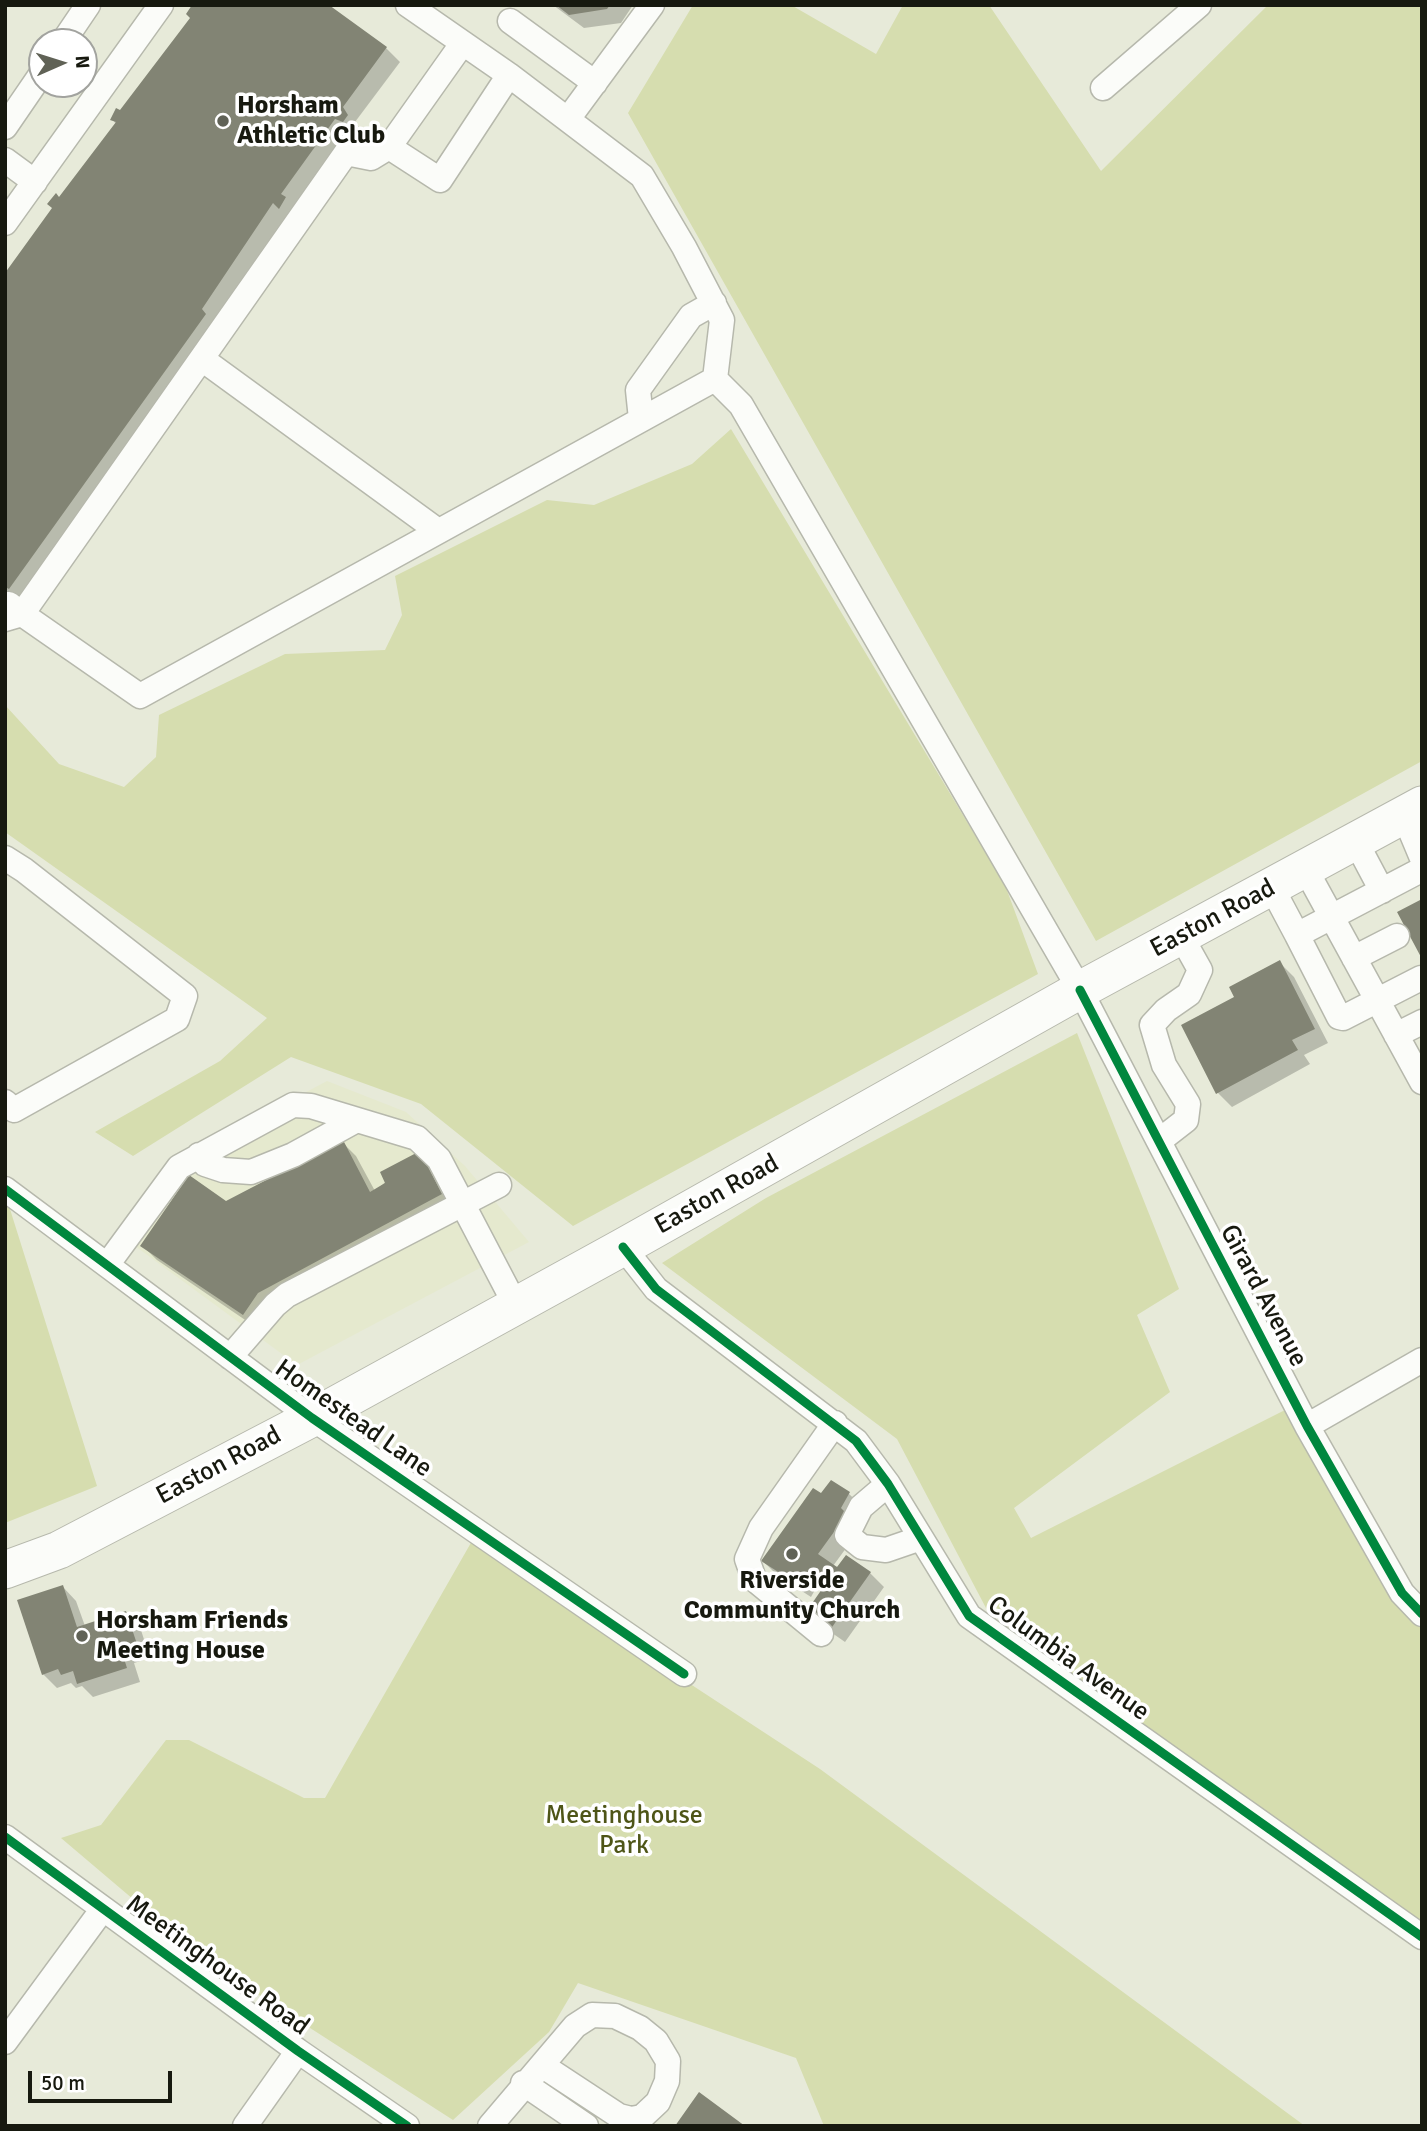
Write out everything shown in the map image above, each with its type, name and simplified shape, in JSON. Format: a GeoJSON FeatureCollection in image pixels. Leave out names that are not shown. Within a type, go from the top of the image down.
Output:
{"type":"FeatureCollection","features":[{"type":"Feature","properties":{"kind":"highway","name":"Easton Road"},"geometry":{"type":"LineString","coordinates":[[5,1570],[59,1550],[312,1418],[1080,990],[1413,810]]}},
{"type":"Feature","properties":{"kind":"street"},"geometry":{"type":"LineString","coordinates":[[72,28],[88,5]]}},
{"type":"Feature","properties":{"kind":"street"},"geometry":{"type":"LineString","coordinates":[[5,223],[161,5]]}},
{"type":"Feature","properties":{"kind":"street"},"geometry":{"type":"LineString","coordinates":[[408,5],[509,75],[642,176],[722,320],[715,379],[140,696],[11,612],[202,359],[346,153],[371,158],[389,146],[461,44]]}},
{"type":"Feature","properties":{"kind":"street"},"geometry":{"type":"LineString","coordinates":[[568,119],[652,5]]}},
{"type":"Feature","properties":{"kind":"street"},"geometry":{"type":"LineString","coordinates":[[1103,88],[1199,5]]}},
{"type":"Feature","properties":{"kind":"street"},"geometry":{"type":"LineString","coordinates":[[510,21],[595,83]]}},
{"type":"Feature","properties":{"kind":"street"},"geometry":{"type":"LineString","coordinates":[[389,146],[440,180],[509,75]]}},
{"type":"Feature","properties":{"kind":"street"},"geometry":{"type":"LineString","coordinates":[[5,127],[28,93]]}},
{"type":"Feature","properties":{"kind":"street"},"geometry":{"type":"LineString","coordinates":[[5,160],[34,182]]}},
{"type":"Feature","properties":{"kind":"street"},"geometry":{"type":"LineString","coordinates":[[641,419],[638,390],[691,316],[714,303]]}},
{"type":"Feature","properties":{"kind":"street"},"geometry":{"type":"LineString","coordinates":[[202,359],[438,531]]}},
{"type":"Feature","properties":{"kind":"street","name":"Girard Avenue"},"geometry":{"type":"LineString","coordinates":[[715,379],[741,405],[1080,990],[1307,1426],[1402,1594],[1422,1614]]}},
{"type":"Feature","properties":{"kind":"street"},"geometry":{"type":"LineString","coordinates":[[1413,810],[1422,858]]}},
{"type":"Feature","properties":{"kind":"street"},"geometry":{"type":"LineString","coordinates":[[1356,842],[1381,891]]}},
{"type":"Feature","properties":{"kind":"street"},"geometry":{"type":"LineString","coordinates":[[5,858],[185,996],[177,1019],[14,1110],[5,1102]]}},
{"type":"Feature","properties":{"kind":"street"},"geometry":{"type":"LineString","coordinates":[[1297,935],[1421,870],[1422,866]]}},
{"type":"Feature","properties":{"kind":"street"},"geometry":{"type":"LineString","coordinates":[[1306,870],[1422,1082]]}},
{"type":"Feature","properties":{"kind":"street"},"geometry":{"type":"LineString","coordinates":[[1272,888],[1339,1017],[1343,1018],[1421,978]]}},
{"type":"Feature","properties":{"kind":"street"},"geometry":{"type":"LineString","coordinates":[[1159,1141],[1186,1120],[1188,1104],[1164,1065],[1152,1025],[1166,1010],[1189,994],[1200,970],[1181,936]]}},
{"type":"Feature","properties":{"kind":"street"},"geometry":{"type":"LineString","coordinates":[[1354,958],[1397,936]]}},
{"type":"Feature","properties":{"kind":"street"},"geometry":{"type":"LineString","coordinates":[[1396,1035],[1422,1022]]}},
{"type":"Feature","properties":{"kind":"street"},"geometry":{"type":"LineString","coordinates":[[107,1265],[179,1167],[293,1105],[312,1105],[355,1121],[417,1138],[439,1159],[516,1306]]}},
{"type":"Feature","properties":{"kind":"street"},"geometry":{"type":"LineString","coordinates":[[199,1155],[205,1164],[223,1171],[251,1172],[293,1155],[355,1121]]}},
{"type":"Feature","properties":{"kind":"street"},"geometry":{"type":"LineString","coordinates":[[230,1357],[275,1305],[287,1296],[499,1185]]}},
{"type":"Feature","properties":{"kind":"street","name":"Homestead Lane"},"geometry":{"type":"LineString","coordinates":[[5,1189],[312,1418],[684,1674]]}},
{"type":"Feature","properties":{"kind":"street","name":"Columbia Avenue"},"geometry":{"type":"LineString","coordinates":[[623,1247],[656,1289],[856,1441],[888,1484],[969,1616],[1422,1937]]}},
{"type":"Feature","properties":{"kind":"street"},"geometry":{"type":"LineString","coordinates":[[1307,1426],[1422,1360]]}},
{"type":"Feature","properties":{"kind":"street"},"geometry":{"type":"LineString","coordinates":[[821,1634],[754,1579],[747,1559],[761,1528],[835,1423]]}},
{"type":"Feature","properties":{"kind":"street"},"geometry":{"type":"LineString","coordinates":[[888,1484],[861,1507],[847,1535],[862,1547],[886,1550],[921,1538]]}},
{"type":"Feature","properties":{"kind":"street","name":"Meetinghouse Road"},"geometry":{"type":"LineString","coordinates":[[5,1837],[298,2051],[407,2126]]}},
{"type":"Feature","properties":{"kind":"street"},"geometry":{"type":"LineString","coordinates":[[5,2042],[102,1910]]}},
{"type":"Feature","properties":{"kind":"street"},"geometry":{"type":"LineString","coordinates":[[490,2126],[523,2083],[543,2066],[575,2026],[592,2015],[615,2016],[640,2028],[656,2041],[668,2061],[667,2081],[658,2102],[642,2117],[631,2119],[619,2116],[543,2066]]}},
{"type":"Feature","properties":{"kind":"street"},"geometry":{"type":"LineString","coordinates":[[245,2126],[298,2051]]}},
{"type":"Feature","properties":{"kind":"street"},"geometry":{"type":"LineString","coordinates":[[523,2083],[586,2126]]}},
{"type":"Feature","properties":{"kind":"shaded area"},"geometry":{"type":"Polygon","coordinates":[[[327,1081],[406,1112],[465,1166],[529,1242],[297,1365],[116,1232],[170,1164],[327,1081]]]}},
{"type":"Feature","properties":{"kind":"green space"},"geometry":{"type":"Polygon","coordinates":[[[693,5],[791,5],[876,54],[903,5],[989,5],[1101,171],[1268,5],[1418,5],[1422,10],[1422,761],[1096,941],[628,113],[693,5]]]}},
{"type":"Feature","properties":{"kind":"green space"},"geometry":{"type":"Polygon","coordinates":[[[731,429],[1005,885],[1038,974],[573,1226],[421,1104],[291,1057],[133,1156],[95,1132],[220,1061],[267,1018],[5,832],[5,705],[59,764],[124,787],[156,757],[159,715],[285,654],[385,650],[402,615],[395,576],[547,500],[594,505],[692,464],[731,429]]]}},
{"type":"Feature","properties":{"kind":"green space"},"geometry":{"type":"Polygon","coordinates":[[[1077,1033],[1179,1289],[1137,1315],[1170,1392],[1014,1508],[1031,1538],[1287,1409],[1359,1536],[1422,1628],[1422,1935],[986,1608],[897,1439],[662,1263],[766,1198],[1077,1033]]]}},
{"type":"Feature","properties":{"kind":"green space"},"geometry":{"type":"Polygon","coordinates":[[[5,1203],[9,1206],[97,1486],[5,1523],[5,1203]]]}},
{"type":"Feature","properties":{"kind":"green space","name":"Meetinghouse Park"},"geometry":{"type":"Polygon","coordinates":[[[472,1541],[820,1769],[1305,2126],[824,2126],[796,2058],[578,1983],[549,2032],[453,2120],[206,1961],[61,1838],[101,1825],[166,1740],[189,1740],[304,1798],[325,1798],[472,1541]]]}},
{"type":"Feature","properties":{"kind":"building"},"geometry":{"type":"Polygon","coordinates":[[[192,5],[329,5],[387,47],[343,107],[348,115],[343,122],[335,119],[281,194],[286,197],[279,209],[273,203],[202,309],[206,314],[9,589],[5,587],[5,273],[52,208],[47,204],[56,193],[59,197],[116,122],[110,120],[116,108],[120,110],[190,18],[186,14],[192,5]]]}},
{"type":"Feature","properties":{"kind":"building"},"geometry":{"type":"Polygon","coordinates":[[[556,5],[610,5],[607,9],[569,15],[556,5]]]}},
{"type":"Feature","properties":{"kind":"building"},"geometry":{"type":"Polygon","coordinates":[[[1422,899],[1422,959],[1397,912],[1422,899]]]}},
{"type":"Feature","properties":{"kind":"building"},"geometry":{"type":"Polygon","coordinates":[[[1280,960],[1315,1029],[1292,1040],[1298,1050],[1216,1094],[1181,1025],[1234,997],[1229,987],[1280,960]]]}},
{"type":"Feature","properties":{"kind":"building"},"geometry":{"type":"Polygon","coordinates":[[[343,1140],[370,1192],[385,1183],[380,1172],[420,1151],[442,1194],[258,1293],[243,1315],[140,1246],[189,1175],[226,1201],[343,1140]]]}},
{"type":"Feature","properties":{"kind":"building","name":"Riverside Community Church"},"geometry":{"type":"Polygon","coordinates":[[[831,1480],[850,1492],[841,1508],[847,1514],[818,1554],[837,1567],[846,1555],[871,1572],[830,1630],[806,1612],[822,1589],[802,1575],[797,1584],[761,1561],[813,1488],[821,1493],[831,1480]]]}},
{"type":"Feature","properties":{"kind":"building","name":"Horsham Friends Meeting House"},"geometry":{"type":"Polygon","coordinates":[[[63,1585],[77,1627],[126,1611],[137,1644],[121,1649],[127,1668],[77,1684],[73,1671],[61,1675],[58,1669],[42,1675],[17,1600],[63,1585]]]}},
{"type":"Feature","properties":{"kind":"building"},"geometry":{"type":"Polygon","coordinates":[[[699,2092],[745,2126],[675,2126],[699,2092]]]}},
{"type":"Feature","properties":{"kind":"cycle path"},"geometry":{"type":"LineString","coordinates":[[1080,990],[1307,1426],[1402,1593],[1422,1614]]}},
{"type":"Feature","properties":{"kind":"cycle path"},"geometry":{"type":"LineString","coordinates":[[5,1189],[312,1418],[684,1674]]}},
{"type":"Feature","properties":{"kind":"cycle path"},"geometry":{"type":"LineString","coordinates":[[623,1247],[656,1289],[856,1441],[888,1484],[969,1616],[1422,1937]]}},
{"type":"Feature","properties":{"kind":"cycle path"},"geometry":{"type":"LineString","coordinates":[[5,1837],[298,2051],[407,2126]]}},
{"type":"Feature","properties":{"kind":"place","name":"Horsham Athletic Club"},"geometry":{"type":"Point","coordinates":[223,121]}},
{"type":"Feature","properties":{"kind":"place","name":"Riverside Community Church"},"geometry":{"type":"Point","coordinates":[792,1554]}},
{"type":"Feature","properties":{"kind":"place","name":"Horsham Friends Meeting House"},"geometry":{"type":"Point","coordinates":[82,1636]}}]}
